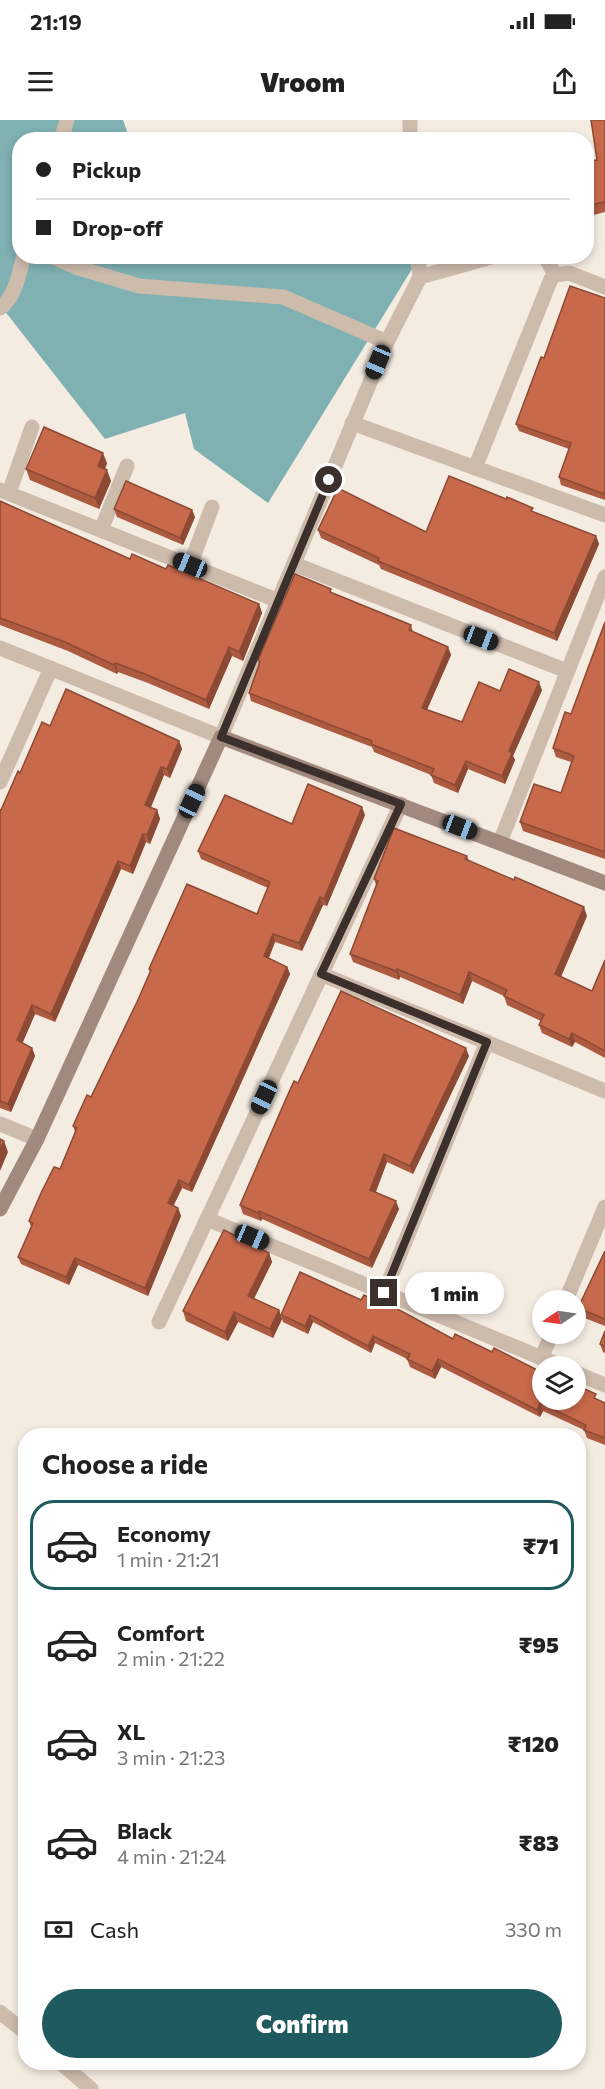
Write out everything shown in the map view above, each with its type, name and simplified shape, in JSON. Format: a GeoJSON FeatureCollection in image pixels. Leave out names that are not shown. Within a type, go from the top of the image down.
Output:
{"type":"FeatureCollection","features":[{"type":"Feature","properties":{"kind":"street"},"geometry":{"type":"LineString","coordinates":[[0,308],[13,291],[21,264]]}},
{"type":"Feature","properties":{"kind":"street"},"geometry":{"type":"LineString","coordinates":[[70,264],[139,286],[283,297],[387,342]]}},
{"type":"Feature","properties":{"kind":"street"},"geometry":{"type":"LineString","coordinates":[[0,1209],[37,1139],[221,737],[387,342],[420,277],[419,264]]}},
{"type":"Feature","properties":{"kind":"street"},"geometry":{"type":"LineString","coordinates":[[420,277],[466,264]]}},
{"type":"Feature","properties":{"kind":"street"},"geometry":{"type":"LineString","coordinates":[[549,264],[555,275]]}},
{"type":"Feature","properties":{"kind":"street"},"geometry":{"type":"LineString","coordinates":[[475,468],[551,279],[555,275],[569,273],[605,287]]}},
{"type":"Feature","properties":{"kind":"street"},"geometry":{"type":"LineString","coordinates":[[352,423],[605,515]]}},
{"type":"Feature","properties":{"kind":"street"},"geometry":{"type":"LineString","coordinates":[[32,427],[4,492],[279,601]]}},
{"type":"Feature","properties":{"kind":"street"},"geometry":{"type":"LineString","coordinates":[[101,530],[127,466]]}},
{"type":"Feature","properties":{"kind":"street"},"geometry":{"type":"LineString","coordinates":[[190,565],[212,507]]}},
{"type":"Feature","properties":{"kind":"street"},"geometry":{"type":"LineString","coordinates":[[294,564],[567,671]]}},
{"type":"Feature","properties":{"kind":"street"},"geometry":{"type":"LineString","coordinates":[[500,842],[605,577]]}},
{"type":"Feature","properties":{"kind":"street"},"geometry":{"type":"LineString","coordinates":[[0,648],[221,737],[605,883]]}},
{"type":"Feature","properties":{"kind":"street"},"geometry":{"type":"LineString","coordinates":[[0,782],[51,668]]}},
{"type":"Feature","properties":{"kind":"street"},"geometry":{"type":"LineString","coordinates":[[159,1322],[401,804]]}},
{"type":"Feature","properties":{"kind":"street"},"geometry":{"type":"LineString","coordinates":[[321,974],[605,1091]]}},
{"type":"Feature","properties":{"kind":"street"},"geometry":{"type":"LineString","coordinates":[[384,1293],[487,1042]]}},
{"type":"Feature","properties":{"kind":"street"},"geometry":{"type":"LineString","coordinates":[[0,1124],[37,1139]]}},
{"type":"Feature","properties":{"kind":"street"},"geometry":{"type":"LineString","coordinates":[[570,1290],[605,1207]]}},
{"type":"Feature","properties":{"kind":"street"},"geometry":{"type":"LineString","coordinates":[[207,1219],[536,1356]]}},
{"type":"Feature","properties":{"kind":"street"},"geometry":{"type":"LineString","coordinates":[[586,1377],[605,1385]]}},
{"type":"Feature","properties":{"kind":"street"},"geometry":{"type":"LineString","coordinates":[[0,2012],[18,2027]]}},
{"type":"Feature","properties":{"kind":"street"},"geometry":{"type":"LineString","coordinates":[[69,2070],[91,2089]]}},
{"type":"Feature","properties":{"kind":"water"},"geometry":{"type":"Polygon","coordinates":[[[0,120],[123,120],[127,132],[12,132],[12,264],[411,264],[412,269],[268,503],[194,449],[185,413],[105,439],[0,305],[0,120]]]}},
{"type":"Feature","properties":{"kind":"building"},"geometry":{"type":"Polygon","coordinates":[[[591,120],[605,120],[605,202],[594,204],[594,160],[597,160],[591,120]]]}},
{"type":"Feature","properties":{"kind":"building"},"geometry":{"type":"Polygon","coordinates":[[[570,286],[605,298],[604,494],[559,477],[571,443],[516,424],[541,357],[544,358],[570,286]]]}},
{"type":"Feature","properties":{"kind":"building"},"geometry":{"type":"Polygon","coordinates":[[[44,427],[103,453],[98,466],[107,470],[95,498],[26,469],[44,427]]]}},
{"type":"Feature","properties":{"kind":"building"},"geometry":{"type":"Polygon","coordinates":[[[449,476],[506,499],[507,497],[533,508],[531,511],[596,536],[554,633],[378,561],[379,558],[318,530],[338,488],[426,532],[449,476]]]}},
{"type":"Feature","properties":{"kind":"building"},"geometry":{"type":"Polygon","coordinates":[[[126,481],[192,510],[180,538],[114,509],[126,481]]]}},
{"type":"Feature","properties":{"kind":"building"},"geometry":{"type":"Polygon","coordinates":[[[0,501],[130,559],[132,554],[166,569],[168,565],[259,604],[239,652],[229,647],[206,700],[0,618],[0,501]]]}},
{"type":"Feature","properties":{"kind":"building"},"geometry":{"type":"Polygon","coordinates":[[[295,574],[331,589],[330,592],[411,625],[409,630],[448,647],[422,708],[462,722],[479,682],[500,691],[509,669],[539,682],[509,751],[512,753],[502,776],[466,761],[455,785],[431,775],[434,769],[371,744],[372,741],[249,693],[260,662],[258,660],[295,574]]]}},
{"type":"Feature","properties":{"kind":"building"},"geometry":{"type":"Polygon","coordinates":[[[605,622],[605,852],[520,822],[534,784],[561,793],[574,756],[553,748],[565,712],[571,714],[605,622]]]}},
{"type":"Feature","properties":{"kind":"building"},"geometry":{"type":"Polygon","coordinates":[[[66,689],[179,741],[167,769],[161,767],[145,805],[157,810],[147,835],[143,834],[130,866],[118,861],[51,1014],[32,1005],[17,1040],[32,1048],[8,1104],[0,1101],[0,810],[18,771],[20,773],[42,722],[50,726],[66,689]]]}},
{"type":"Feature","properties":{"kind":"building"},"geometry":{"type":"Polygon","coordinates":[[[308,784],[362,807],[324,899],[320,897],[299,943],[273,934],[264,956],[287,967],[189,1185],[179,1180],[168,1203],[178,1208],[145,1288],[75,1258],[66,1277],[18,1257],[33,1223],[29,1221],[41,1193],[54,1167],[60,1169],[77,1128],[73,1126],[87,1095],[91,1097],[137,1002],[151,970],[149,969],[187,884],[257,914],[270,882],[198,851],[225,795],[292,824],[308,784]]]}},
{"type":"Feature","properties":{"kind":"building"},"geometry":{"type":"Polygon","coordinates":[[[394,828],[467,856],[465,859],[514,880],[515,877],[584,907],[555,974],[592,991],[605,960],[605,1051],[572,1033],[569,1039],[539,1025],[544,1015],[504,996],[507,990],[469,972],[460,995],[397,969],[396,971],[350,954],[378,881],[374,879],[394,828]]]}},
{"type":"Feature","properties":{"kind":"building"},"geometry":{"type":"Polygon","coordinates":[[[341,991],[466,1048],[410,1166],[384,1154],[370,1190],[396,1201],[369,1259],[259,1211],[258,1213],[240,1205],[294,1081],[298,1083],[341,991]]]}},
{"type":"Feature","properties":{"kind":"building"},"geometry":{"type":"Polygon","coordinates":[[[224,1230],[269,1253],[248,1296],[279,1310],[270,1329],[234,1312],[225,1332],[183,1311],[224,1230]]]}},
{"type":"Feature","properties":{"kind":"building"},"geometry":{"type":"Polygon","coordinates":[[[605,1251],[605,1319],[586,1311],[586,1291],[605,1251]]]}},
{"type":"Feature","properties":{"kind":"building"},"geometry":{"type":"Polygon","coordinates":[[[300,1272],[361,1300],[364,1295],[391,1308],[392,1306],[453,1339],[455,1334],[492,1352],[494,1348],[532,1367],[532,1407],[438,1359],[432,1371],[407,1359],[410,1354],[373,1336],[368,1346],[310,1315],[305,1326],[281,1315],[300,1272]]]}},
{"type":"Feature","properties":{"kind":"building"},"geometry":{"type":"Polygon","coordinates":[[[605,1331],[605,1346],[600,1344],[605,1331]]]}},
{"type":"Feature","properties":{"kind":"building"},"geometry":{"type":"Polygon","coordinates":[[[586,1390],[596,1394],[594,1398],[605,1403],[605,1438],[586,1431],[586,1425],[555,1410],[586,1410],[586,1390]]]}},
{"type":"Feature","properties":{"kind":"route"},"geometry":{"type":"LineString","coordinates":[[329,480],[221,737],[401,804],[321,974],[487,1042],[384,1293]]}}]}
